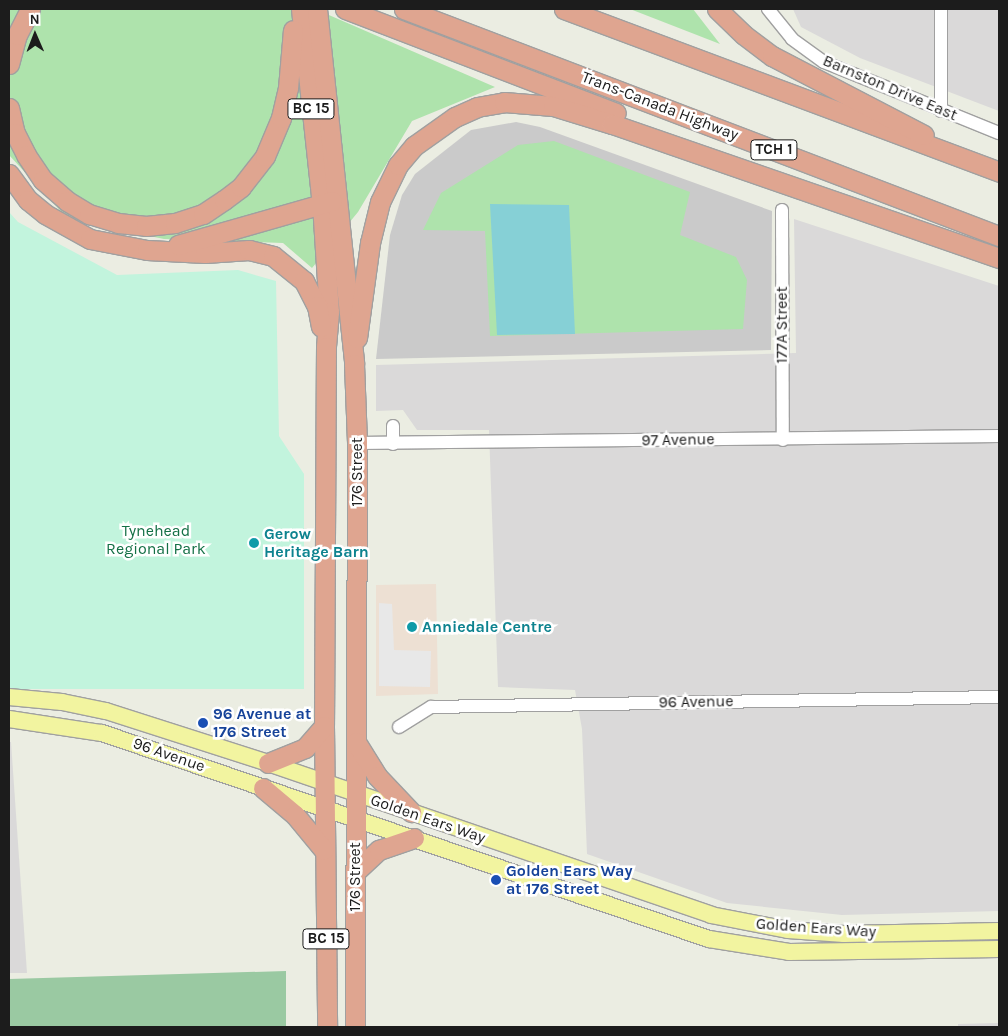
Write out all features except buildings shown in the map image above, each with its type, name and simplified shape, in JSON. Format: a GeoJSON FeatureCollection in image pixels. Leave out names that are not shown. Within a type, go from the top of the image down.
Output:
{"type":"FeatureCollection","features":[{"type":"Feature","properties":{"kind":"highway"},"geometry":{"type":"LineString","coordinates":[[9,64],[16,35],[30,9]]}},
{"type":"Feature","properties":{"kind":"highway"},"geometry":{"type":"LineString","coordinates":[[345,9],[855,207]]}},
{"type":"Feature","properties":{"kind":"highway","name":"Trans-Canada Highway"},"geometry":{"type":"LineString","coordinates":[[404,9],[999,236]]}},
{"type":"Feature","properties":{"kind":"highway"},"geometry":{"type":"LineString","coordinates":[[564,9],[994,170]]}},
{"type":"Feature","properties":{"kind":"highway"},"geometry":{"type":"LineString","coordinates":[[717,9],[744,35],[772,56],[994,170]]}},
{"type":"Feature","properties":{"kind":"highway"},"geometry":{"type":"LineString","coordinates":[[9,108],[15,133],[43,180],[67,201],[89,214],[118,223],[146,226],[203,214],[241,187],[255,171],[274,137],[288,88],[304,12]]}},
{"type":"Feature","properties":{"kind":"highway","name":"176 Street"},"geometry":{"type":"LineString","coordinates":[[304,12],[329,202],[354,364],[357,443],[354,872],[355,1027]]}},
{"type":"Feature","properties":{"kind":"highway"},"geometry":{"type":"LineString","coordinates":[[354,364],[370,243],[389,182],[414,146],[454,117],[477,108],[504,102],[553,106],[855,207],[999,258]]}},
{"type":"Feature","properties":{"kind":"highway"},"geometry":{"type":"LineString","coordinates":[[9,174],[28,200],[67,228],[116,246],[147,250],[205,253],[248,250],[273,256],[297,272],[311,293],[326,347]]}},
{"type":"Feature","properties":{"kind":"highway"},"geometry":{"type":"LineString","coordinates":[[147,250],[190,243],[329,202]]}},
{"type":"Feature","properties":{"kind":"highway","name":"176 Street"},"geometry":{"type":"LineString","coordinates":[[327,1027],[324,726],[326,347],[329,312],[329,202]]}},
{"type":"Feature","properties":{"kind":"highway"},"geometry":{"type":"LineString","coordinates":[[268,763],[305,748],[324,726]]}},
{"type":"Feature","properties":{"kind":"highway"},"geometry":{"type":"LineString","coordinates":[[356,742],[377,776],[410,812]]}},
{"type":"Feature","properties":{"kind":"highway"},"geometry":{"type":"LineString","coordinates":[[263,788],[294,815],[324,850]]}},
{"type":"Feature","properties":{"kind":"highway"},"geometry":{"type":"LineString","coordinates":[[354,872],[379,850],[414,838]]}},
{"type":"Feature","properties":{"kind":"main road","name":"96 Avenue"},"geometry":{"type":"LineString","coordinates":[[9,698],[62,702],[106,711],[326,783]]}},
{"type":"Feature","properties":{"kind":"main road","name":"96 Avenue"},"geometry":{"type":"LineString","coordinates":[[9,719],[102,733],[325,807]]}},
{"type":"Feature","properties":{"kind":"main road","name":"Golden Ears Way"},"geometry":{"type":"LineString","coordinates":[[326,783],[678,905],[750,924],[844,934],[999,931]]}},
{"type":"Feature","properties":{"kind":"main road","name":"Golden Ears Way"},"geometry":{"type":"LineString","coordinates":[[325,807],[671,927],[747,947],[808,952],[999,949]]}},
{"type":"Feature","properties":{"kind":"street","name":"Barnston Drive East"},"geometry":{"type":"LineString","coordinates":[[768,9],[792,39],[824,62],[999,133]]}},
{"type":"Feature","properties":{"kind":"street"},"geometry":{"type":"LineString","coordinates":[[941,9],[941,111]]}},
{"type":"Feature","properties":{"kind":"street","name":"177A Street"},"geometry":{"type":"LineString","coordinates":[[782,210],[783,440]]}},
{"type":"Feature","properties":{"kind":"street"},"geometry":{"type":"LineString","coordinates":[[393,426],[393,444]]}},
{"type":"Feature","properties":{"kind":"street","name":"97 Avenue"},"geometry":{"type":"LineString","coordinates":[[357,443],[783,440],[999,436]]}},
{"type":"Feature","properties":{"kind":"street","name":"96 Avenue"},"geometry":{"type":"LineString","coordinates":[[399,727],[431,707],[999,697]]}},
{"type":"Feature","properties":{"kind":"shaded area"},"geometry":{"type":"Polygon","coordinates":[[[793,9],[999,9],[999,111],[860,58],[801,27],[793,9]]]}},
{"type":"Feature","properties":{"kind":"shaded area"},"geometry":{"type":"Polygon","coordinates":[[[516,122],[540,127],[772,211],[771,350],[376,359],[390,235],[402,195],[415,174],[471,130],[516,122]]]}},
{"type":"Feature","properties":{"kind":"shaded area"},"geometry":{"type":"Polygon","coordinates":[[[490,204],[569,205],[575,334],[497,335],[490,204]]]}},
{"type":"Feature","properties":{"kind":"shaded area"},"geometry":{"type":"Polygon","coordinates":[[[794,219],[999,286],[999,911],[842,915],[727,903],[587,854],[582,729],[575,690],[498,687],[489,430],[417,430],[403,410],[376,411],[376,365],[796,353],[794,219]]]}},
{"type":"Feature","properties":{"kind":"shaded area"},"geometry":{"type":"Polygon","coordinates":[[[436,584],[438,694],[376,696],[376,585],[436,584]]]}},
{"type":"Feature","properties":{"kind":"shaded area"},"geometry":{"type":"Polygon","coordinates":[[[379,603],[392,604],[394,650],[431,651],[430,687],[379,686],[379,603]]]}},
{"type":"Feature","properties":{"kind":"shaded area"},"geometry":{"type":"Polygon","coordinates":[[[9,742],[11,742],[27,973],[9,973],[9,742]]]}},
{"type":"Feature","properties":{"kind":"shaded area"},"geometry":{"type":"Polygon","coordinates":[[[999,1023],[999,1027],[958,1027],[958,1024],[999,1023]]]}},
{"type":"Feature","properties":{"kind":"green space"},"geometry":{"type":"Polygon","coordinates":[[[9,9],[315,9],[495,87],[412,121],[358,212],[312,268],[283,243],[164,239],[68,219],[9,155],[9,9]]]}},
{"type":"Feature","properties":{"kind":"green space"},"geometry":{"type":"Polygon","coordinates":[[[630,9],[693,9],[720,44],[630,9]]]}},
{"type":"Feature","properties":{"kind":"green space"},"geometry":{"type":"Polygon","coordinates":[[[554,141],[690,192],[680,235],[736,257],[747,280],[743,329],[490,336],[485,231],[423,230],[441,193],[518,145],[554,141]]]}},
{"type":"Feature","properties":{"kind":"green space","name":"Tynehead Regional Park"},"geometry":{"type":"Polygon","coordinates":[[[9,212],[18,222],[117,275],[238,270],[276,281],[279,436],[304,474],[304,689],[9,689],[9,212]]]}},
{"type":"Feature","properties":{"kind":"green space"},"geometry":{"type":"Polygon","coordinates":[[[286,971],[286,1027],[9,1027],[9,979],[286,971]]]}},
{"type":"Feature","properties":{"kind":"place","name":"Gerow Heritage Barn"},"geometry":{"type":"Point","coordinates":[254,543]}},
{"type":"Feature","properties":{"kind":"place","name":"Anniedale Centre"},"geometry":{"type":"Point","coordinates":[412,627]}},
{"type":"Feature","properties":{"kind":"place","name":"96 Avenue at 176 Street"},"geometry":{"type":"Point","coordinates":[203,723]}},
{"type":"Feature","properties":{"kind":"place","name":"Golden Ears Way at 176 Street"},"geometry":{"type":"Point","coordinates":[496,880]}}]}
